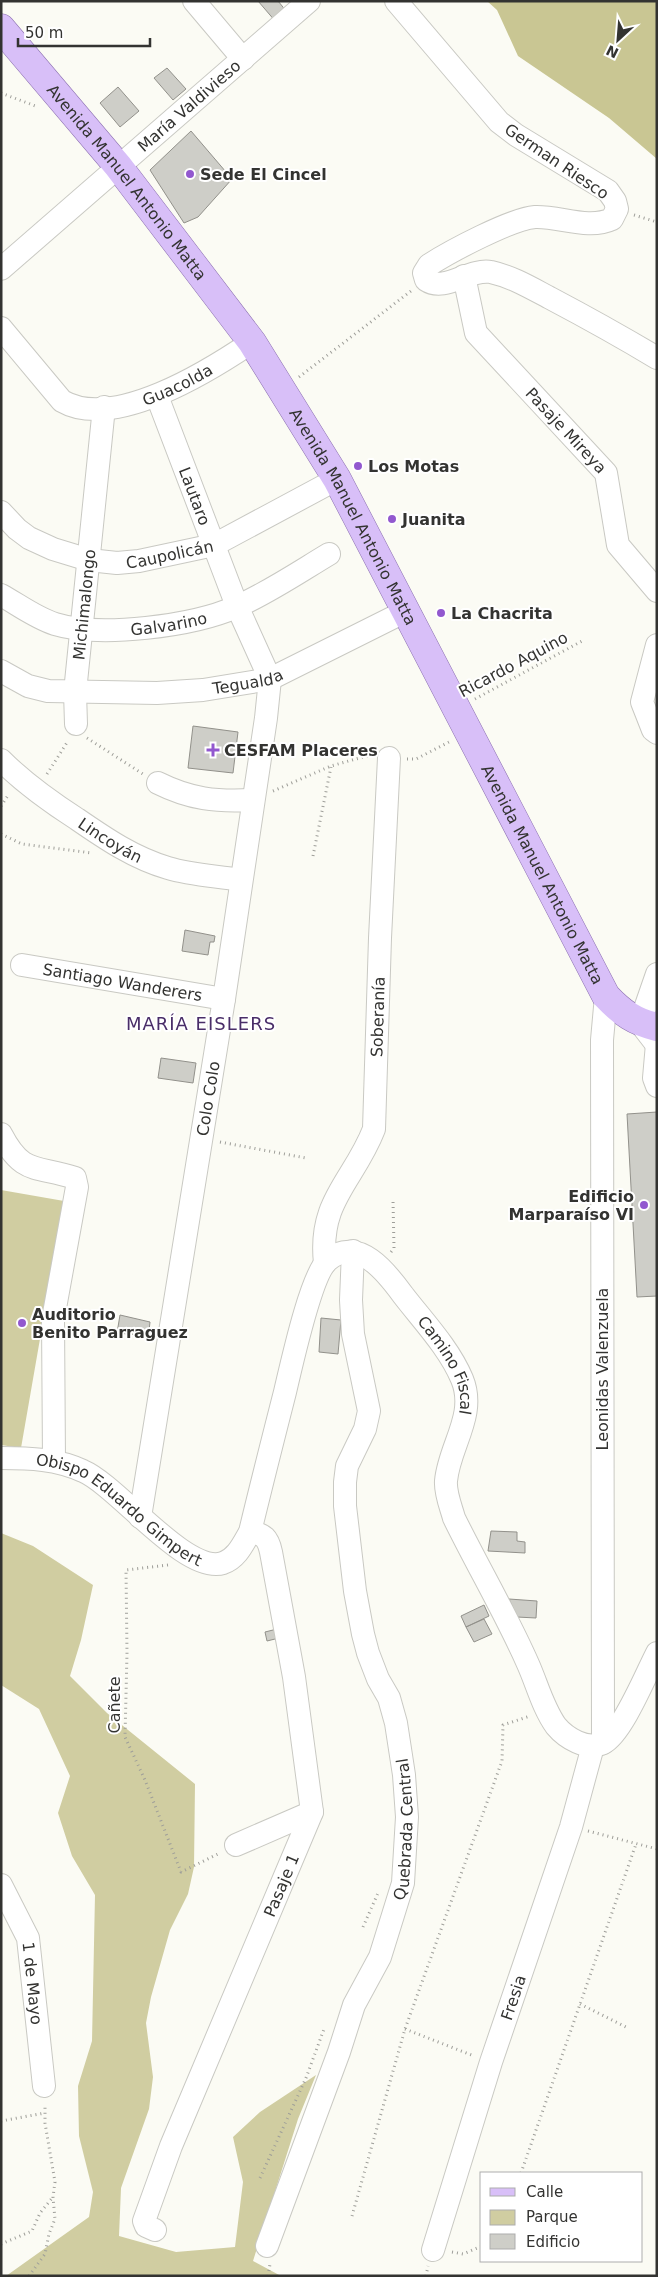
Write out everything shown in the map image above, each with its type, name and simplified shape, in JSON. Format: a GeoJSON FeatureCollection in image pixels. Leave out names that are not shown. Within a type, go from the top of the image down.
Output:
{"type":"FeatureCollection","features":[{"type":"Feature","properties":{"kind":"main road","name":"Avenida Manuel Antonio Matta"},"geometry":{"type":"LineString","coordinates":[[5,40],[118,166],[228,308],[252,342],[337,479],[606,996],[622,1013],[653,1037]]}},
{"type":"Feature","properties":{"kind":"street"},"geometry":{"type":"LineString","coordinates":[[194,1],[244,59]]}},
{"type":"Feature","properties":{"kind":"street","name":"María Valdivieso"},"geometry":{"type":"LineString","coordinates":[[1,269],[309,1]]}},
{"type":"Feature","properties":{"kind":"street","name":"German Riesco"},"geometry":{"type":"LineString","coordinates":[[396,1],[499,122],[516,136],[608,192],[615,202],[617,209],[612,220],[598,224],[536,217],[516,220],[435,261],[424,273],[426,280]]}},
{"type":"Feature","properties":{"kind":"street"},"geometry":{"type":"LineString","coordinates":[[426,280],[433,285],[488,271],[512,278],[657,358]]}},
{"type":"Feature","properties":{"kind":"street","name":"Pasaje Mireya"},"geometry":{"type":"LineString","coordinates":[[464,276],[476,333],[606,473],[618,546],[657,591]]}},
{"type":"Feature","properties":{"kind":"street","name":"Guacolda"},"geometry":{"type":"LineString","coordinates":[[1,328],[62,401],[79,408],[131,405],[157,396],[224,361],[252,342]]}},
{"type":"Feature","properties":{"kind":"street","name":"Lautaro"},"geometry":{"type":"LineString","coordinates":[[157,396],[237,606],[270,679]]}},
{"type":"Feature","properties":{"kind":"street","name":"Michimalongo"},"geometry":{"type":"LineString","coordinates":[[74,727],[75,692],[90,560],[100,408]]}},
{"type":"Feature","properties":{"kind":"street","name":"Caupolicán"},"geometry":{"type":"LineString","coordinates":[[1,512],[17,529],[29,538],[53,550],[90,560],[117,563],[139,561],[214,545],[337,479]]}},
{"type":"Feature","properties":{"kind":"street","name":"Galvarino"},"geometry":{"type":"LineString","coordinates":[[1,595],[42,619],[57,625],[120,629],[162,626],[214,615],[237,606],[329,554]]}},
{"type":"Feature","properties":{"kind":"street","name":"Tegualda"},"geometry":{"type":"LineString","coordinates":[[1,671],[28,686],[48,691],[157,692],[203,690],[270,679],[406,611]]}},
{"type":"Feature","properties":{"kind":"street"},"geometry":{"type":"LineString","coordinates":[[657,645],[642,702],[653,730],[657,733]]}},
{"type":"Feature","properties":{"kind":"street","name":"Colo Colo"},"geometry":{"type":"LineString","coordinates":[[140,1518],[224,999],[240,880],[266,718],[270,679]]}},
{"type":"Feature","properties":{"kind":"street","name":"Soberanía"},"geometry":{"type":"LineString","coordinates":[[325,1263],[325,1226],[330,1209],[369,1143],[374,1129],[380,938],[389,758]]}},
{"type":"Feature","properties":{"kind":"street","name":"Lincoyán"},"geometry":{"type":"LineString","coordinates":[[1,760],[19,779],[36,792],[109,841],[135,856],[170,868],[240,880]]}},
{"type":"Feature","properties":{"kind":"street"},"geometry":{"type":"LineString","coordinates":[[158,783],[194,798],[229,801],[252,800]]}},
{"type":"Feature","properties":{"kind":"street","name":"Santiago Wanderers"},"geometry":{"type":"LineString","coordinates":[[22,965],[224,999]]}},
{"type":"Feature","properties":{"kind":"street"},"geometry":{"type":"LineString","coordinates":[[657,974],[653,1037],[654,1078],[657,1086]]}},
{"type":"Feature","properties":{"kind":"street","name":"Leonidas Valenzuela"},"geometry":{"type":"LineString","coordinates":[[598,1744],[602,1040],[606,996]]}},
{"type":"Feature","properties":{"kind":"street"},"geometry":{"type":"LineString","coordinates":[[1,1134],[10,1152],[20,1161],[34,1169],[75,1178],[77,1187],[53,1319],[54,1461]]}},
{"type":"Feature","properties":{"kind":"street"},"geometry":{"type":"LineString","coordinates":[[236,1845],[312,1812],[294,1677],[271,1552],[268,1540],[264,1536],[250,1532],[302,1325],[311,1297],[325,1263],[336,1255],[353,1251]]}},
{"type":"Feature","properties":{"kind":"street","name":"Camino Fiscal"},"geometry":{"type":"LineString","coordinates":[[353,1251],[379,1265],[446,1352],[462,1380],[466,1407],[464,1423],[448,1469],[446,1484],[454,1518],[528,1663],[547,1710],[563,1733],[579,1742],[598,1744]]}},
{"type":"Feature","properties":{"kind":"street","name":"Quebrada Central"},"geometry":{"type":"LineString","coordinates":[[267,2246],[339,2052],[354,2005],[380,1957],[404,1882],[407,1817],[404,1775],[396,1722],[389,1698],[378,1679],[368,1653],[363,1634],[355,1591],[345,1506],[347,1466],[365,1429],[369,1411],[353,1334],[351,1300],[353,1251]]}},
{"type":"Feature","properties":{"kind":"street","name":"Obispo Eduardo Gimpert"},"geometry":{"type":"LineString","coordinates":[[1,1458],[54,1461],[84,1471],[103,1483],[140,1518],[199,1561],[211,1565],[223,1563],[232,1558],[241,1548],[250,1532]]}},
{"type":"Feature","properties":{"kind":"street"},"geometry":{"type":"LineString","coordinates":[[598,1744],[615,1734],[657,1653]]}},
{"type":"Feature","properties":{"kind":"street","name":"Fresia"},"geometry":{"type":"LineString","coordinates":[[433,2250],[491,2062],[598,1744]]}},
{"type":"Feature","properties":{"kind":"street","name":"Pasaje 1"},"geometry":{"type":"LineString","coordinates":[[155,2230],[146,2226],[144,2221],[171,2146],[312,1812]]}},
{"type":"Feature","properties":{"kind":"street","name":"1 de Mayo"},"geometry":{"type":"LineString","coordinates":[[1,1885],[28,1938],[44,2086]]}},
{"type":"Feature","properties":{"kind":"path"},"geometry":{"type":"LineString","coordinates":[[282,390],[426,280]]}},
{"type":"Feature","properties":{"kind":"path","name":"Ricardo Aquino"},"geometry":{"type":"LineString","coordinates":[[252,800],[331,766],[380,752],[389,758],[416,759],[463,720],[582,641]]}},
{"type":"Feature","properties":{"kind":"path"},"geometry":{"type":"LineString","coordinates":[[36,792],[74,727],[158,783]]}},
{"type":"Feature","properties":{"kind":"path"},"geometry":{"type":"LineString","coordinates":[[313,856],[331,766]]}},
{"type":"Feature","properties":{"kind":"path"},"geometry":{"type":"LineString","coordinates":[[1,834],[22,844],[94,854]]}},
{"type":"Feature","properties":{"kind":"path"},"geometry":{"type":"LineString","coordinates":[[200,1138],[306,1158]]}},
{"type":"Feature","properties":{"kind":"path"},"geometry":{"type":"LineString","coordinates":[[379,1265],[394,1248],[392,1200]]}},
{"type":"Feature","properties":{"kind":"path","name":"Cañete"},"geometry":{"type":"LineString","coordinates":[[199,1561],[126,1570],[125,1737],[145,1780],[181,1872],[236,1845]]}},
{"type":"Feature","properties":{"kind":"path"},"geometry":{"type":"LineString","coordinates":[[352,2216],[405,2030],[502,1761],[503,1725],[547,1710]]}},
{"type":"Feature","properties":{"kind":"path"},"geometry":{"type":"LineString","coordinates":[[571,1826],[657,1849]]}},
{"type":"Feature","properties":{"kind":"path"},"geometry":{"type":"LineString","coordinates":[[521,2172],[636,1844]]}},
{"type":"Feature","properties":{"kind":"path"},"geometry":{"type":"LineString","coordinates":[[580,2004],[628,2028]]}},
{"type":"Feature","properties":{"kind":"path"},"geometry":{"type":"LineString","coordinates":[[405,2030],[491,2062]]}},
{"type":"Feature","properties":{"kind":"path"},"geometry":{"type":"LineString","coordinates":[[28,2276],[45,2254],[49,2234],[55,2219],[53,2196],[55,2182],[45,2113],[44,2086]]}},
{"type":"Feature","properties":{"kind":"path"},"geometry":{"type":"LineString","coordinates":[[1,2122],[45,2113]]}},
{"type":"Feature","properties":{"kind":"path"},"geometry":{"type":"LineString","coordinates":[[1,2244],[32,2231],[40,2213],[53,2196]]}},
{"type":"Feature","properties":{"kind":"path"},"geometry":{"type":"LineString","coordinates":[[433,2250],[463,2254],[480,2247]]}},
{"type":"Feature","properties":{"kind":"green space","name":"Auditorio Benito Parraguez"},"geometry":{"type":"Polygon","coordinates":[[[1,1190],[64,1201],[21,1448],[1,1445],[1,1190]]]}},
{"type":"Feature","properties":{"kind":"green space"},"geometry":{"type":"Polygon","coordinates":[[[1,1533],[33,1546],[93,1585],[81,1640],[70,1676],[107,1713],[195,1784],[194,1867],[188,1894],[170,1930],[151,1997],[146,2023],[153,2077],[149,2109],[121,2188],[119,2236],[176,2252],[235,2247],[243,2182],[233,2137],[260,2112],[316,2075],[298,2119],[253,2261],[281,2276],[6,2276],[89,2217],[93,2192],[79,2136],[78,2086],[92,2041],[95,1895],[72,1856],[58,1813],[70,1776],[39,1709],[1,1685],[1,1533]]]}},
{"type":"Feature","properties":{"kind":"shaded area"},"geometry":{"type":"Polygon","coordinates":[[[487,1],[657,1],[657,159],[609,118],[518,56],[497,10],[487,1]]]}},
{"type":"Feature","properties":{"kind":"building"},"geometry":{"type":"Polygon","coordinates":[[[258,1],[278,1],[287,12],[276,22],[258,1]]]}},
{"type":"Feature","properties":{"kind":"building"},"geometry":{"type":"Polygon","coordinates":[[[167,68],[186,89],[173,100],[154,78],[167,68]]]}},
{"type":"Feature","properties":{"kind":"building"},"geometry":{"type":"Polygon","coordinates":[[[118,87],[139,111],[120,127],[100,103],[118,87]]]}},
{"type":"Feature","properties":{"kind":"building","name":"Sede El Cincel"},"geometry":{"type":"Polygon","coordinates":[[[191,131],[232,179],[198,217],[184,223],[150,170],[191,131]]]}},
{"type":"Feature","properties":{"kind":"building","name":"CESFAM Placeres"},"geometry":{"type":"Polygon","coordinates":[[[193,726],[238,732],[233,773],[188,768],[193,726]]]}},
{"type":"Feature","properties":{"kind":"building"},"geometry":{"type":"Polygon","coordinates":[[[185,930],[215,936],[214,942],[210,942],[208,955],[182,951],[185,930]]]}},
{"type":"Feature","properties":{"kind":"building"},"geometry":{"type":"Polygon","coordinates":[[[161,1058],[196,1063],[193,1083],[158,1078],[161,1058]]]}},
{"type":"Feature","properties":{"kind":"building","name":"Edificio Marparaíso VI"},"geometry":{"type":"Polygon","coordinates":[[[657,1112],[657,1296],[637,1297],[627,1114],[657,1112]]]}},
{"type":"Feature","properties":{"kind":"building"},"geometry":{"type":"Polygon","coordinates":[[[120,1315],[150,1322],[149,1331],[139,1330],[138,1335],[117,1333],[120,1315]]]}},
{"type":"Feature","properties":{"kind":"building"},"geometry":{"type":"Polygon","coordinates":[[[321,1318],[341,1320],[338,1354],[319,1352],[321,1318]]]}},
{"type":"Feature","properties":{"kind":"building"},"geometry":{"type":"Polygon","coordinates":[[[491,1531],[517,1532],[517,1541],[525,1542],[525,1553],[488,1551],[491,1531]]]}},
{"type":"Feature","properties":{"kind":"building"},"geometry":{"type":"Polygon","coordinates":[[[509,1599],[537,1601],[536,1618],[517,1617],[509,1599]]]}},
{"type":"Feature","properties":{"kind":"building"},"geometry":{"type":"Polygon","coordinates":[[[484,1605],[489,1616],[466,1627],[461,1616],[484,1605]]]}},
{"type":"Feature","properties":{"kind":"building"},"geometry":{"type":"Polygon","coordinates":[[[484,1619],[492,1634],[474,1642],[466,1627],[484,1619]]]}},
{"type":"Feature","properties":{"kind":"building"},"geometry":{"type":"Polygon","coordinates":[[[277,1629],[279,1638],[267,1641],[265,1632],[277,1629]]]}},
{"type":"Feature","properties":{"kind":"place","name":"Sede El Cincel"},"geometry":{"type":"Point","coordinates":[190,174]}},
{"type":"Feature","properties":{"kind":"place","name":"Los Motas"},"geometry":{"type":"Point","coordinates":[358,466]}},
{"type":"Feature","properties":{"kind":"place","name":"Juanita"},"geometry":{"type":"Point","coordinates":[392,519]}},
{"type":"Feature","properties":{"kind":"place","name":"La Chacrita"},"geometry":{"type":"Point","coordinates":[441,613]}},
{"type":"Feature","properties":{"kind":"place","name":"CESFAM Placeres"},"geometry":{"type":"Point","coordinates":[213,750]}},
{"type":"Feature","properties":{"kind":"place","name":"Edificio Marparaíso VI"},"geometry":{"type":"Point","coordinates":[644,1205]}},
{"type":"Feature","properties":{"kind":"place","name":"Auditorio Benito Parraguez"},"geometry":{"type":"Point","coordinates":[22,1323]}},
{"type":"Feature","properties":{"kind":"district","name":"MARÍA EISLERS"},"geometry":{"type":"Point","coordinates":[201,1024]}}]}
